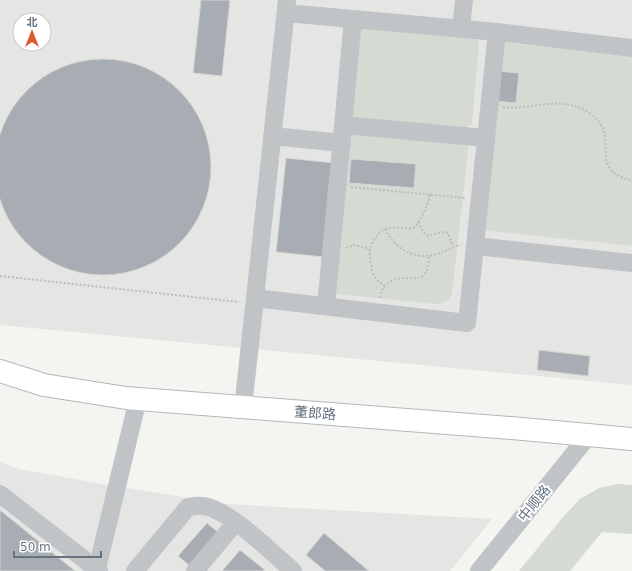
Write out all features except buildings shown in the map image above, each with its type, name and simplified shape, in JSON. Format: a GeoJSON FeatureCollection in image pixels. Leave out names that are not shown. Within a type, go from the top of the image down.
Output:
{"type":"FeatureCollection","features":[{"type":"Feature","properties":{"kind":"main road","name":"董郎路"},"geometry":{"type":"LineString","coordinates":[[0,371],[44,385],[138,399],[632,439]]}},
{"type":"Feature","properties":{"kind":"street"},"geometry":{"type":"LineString","coordinates":[[461,28],[464,0]]}},
{"type":"Feature","properties":{"kind":"street"},"geometry":{"type":"LineString","coordinates":[[243,408],[286,6],[354,19],[461,28],[632,48]]}},
{"type":"Feature","properties":{"kind":"street"},"geometry":{"type":"LineString","coordinates":[[326,306],[354,19]]}},
{"type":"Feature","properties":{"kind":"street"},"geometry":{"type":"LineString","coordinates":[[255,298],[467,323],[497,32]]}},
{"type":"Feature","properties":{"kind":"street"},"geometry":{"type":"LineString","coordinates":[[343,124],[486,138]]}},
{"type":"Feature","properties":{"kind":"street"},"geometry":{"type":"LineString","coordinates":[[272,136],[342,143]]}},
{"type":"Feature","properties":{"kind":"street"},"geometry":{"type":"LineString","coordinates":[[475,246],[632,263]]}},
{"type":"Feature","properties":{"kind":"street"},"geometry":{"type":"LineString","coordinates":[[0,494],[98,570],[138,399]]}},
{"type":"Feature","properties":{"kind":"street","name":"中顺路"},"geometry":{"type":"LineString","coordinates":[[478,571],[589,435]]}},
{"type":"Feature","properties":{"kind":"street"},"geometry":{"type":"LineString","coordinates":[[136,571],[188,507],[204,506],[214,509],[236,522],[291,570]]}},
{"type":"Feature","properties":{"kind":"street"},"geometry":{"type":"LineString","coordinates":[[195,571],[236,522]]}},
{"type":"Feature","properties":{"kind":"path"},"geometry":{"type":"LineString","coordinates":[[489,106],[519,108],[552,103],[571,105],[585,110],[594,116],[601,125],[605,135],[606,160],[609,168],[614,173],[632,181]]}},
{"type":"Feature","properties":{"kind":"path"},"geometry":{"type":"LineString","coordinates":[[337,186],[480,200]]}},
{"type":"Feature","properties":{"kind":"path"},"geometry":{"type":"LineString","coordinates":[[385,286],[377,280],[372,270],[370,249],[376,236],[385,229],[410,228],[415,226],[429,203],[430,195]]}},
{"type":"Feature","properties":{"kind":"path"},"geometry":{"type":"LineString","coordinates":[[418,222],[424,233],[428,236],[443,232],[448,233],[453,246]]}},
{"type":"Feature","properties":{"kind":"path"},"geometry":{"type":"LineString","coordinates":[[385,229],[397,246],[407,252],[429,256],[439,254],[453,246],[464,244],[475,246]]}},
{"type":"Feature","properties":{"kind":"path"},"geometry":{"type":"LineString","coordinates":[[331,248],[341,250],[354,245],[370,249]]}},
{"type":"Feature","properties":{"kind":"path"},"geometry":{"type":"LineString","coordinates":[[378,312],[381,292],[385,286],[392,280],[402,278],[419,278],[424,275],[429,264],[429,256]]}},
{"type":"Feature","properties":{"kind":"path"},"geometry":{"type":"LineString","coordinates":[[0,276],[239,302],[255,298]]}},
{"type":"Feature","properties":{"kind":"shaded area"},"geometry":{"type":"Polygon","coordinates":[[[0,0],[632,0],[632,385],[0,325],[0,0]]]}},
{"type":"Feature","properties":{"kind":"shaded area"},"geometry":{"type":"Polygon","coordinates":[[[357,23],[475,37],[479,42],[472,124],[464,129],[349,120],[357,23]]]}},
{"type":"Feature","properties":{"kind":"shaded area"},"geometry":{"type":"Polygon","coordinates":[[[502,42],[632,57],[632,246],[483,230],[502,42]]]}},
{"type":"Feature","properties":{"kind":"shaded area"},"geometry":{"type":"Polygon","coordinates":[[[346,130],[469,142],[452,294],[446,301],[436,304],[336,294],[332,288],[346,130]]]}},
{"type":"Feature","properties":{"kind":"shaded area"},"geometry":{"type":"Polygon","coordinates":[[[0,462],[19,469],[228,504],[492,519],[450,571],[0,571],[0,462]]]}},
{"type":"Feature","properties":{"kind":"shaded area"},"geometry":{"type":"Polygon","coordinates":[[[618,484],[632,485],[632,534],[602,532],[570,571],[519,571],[563,517],[580,499],[599,488],[618,484]]]}}]}
